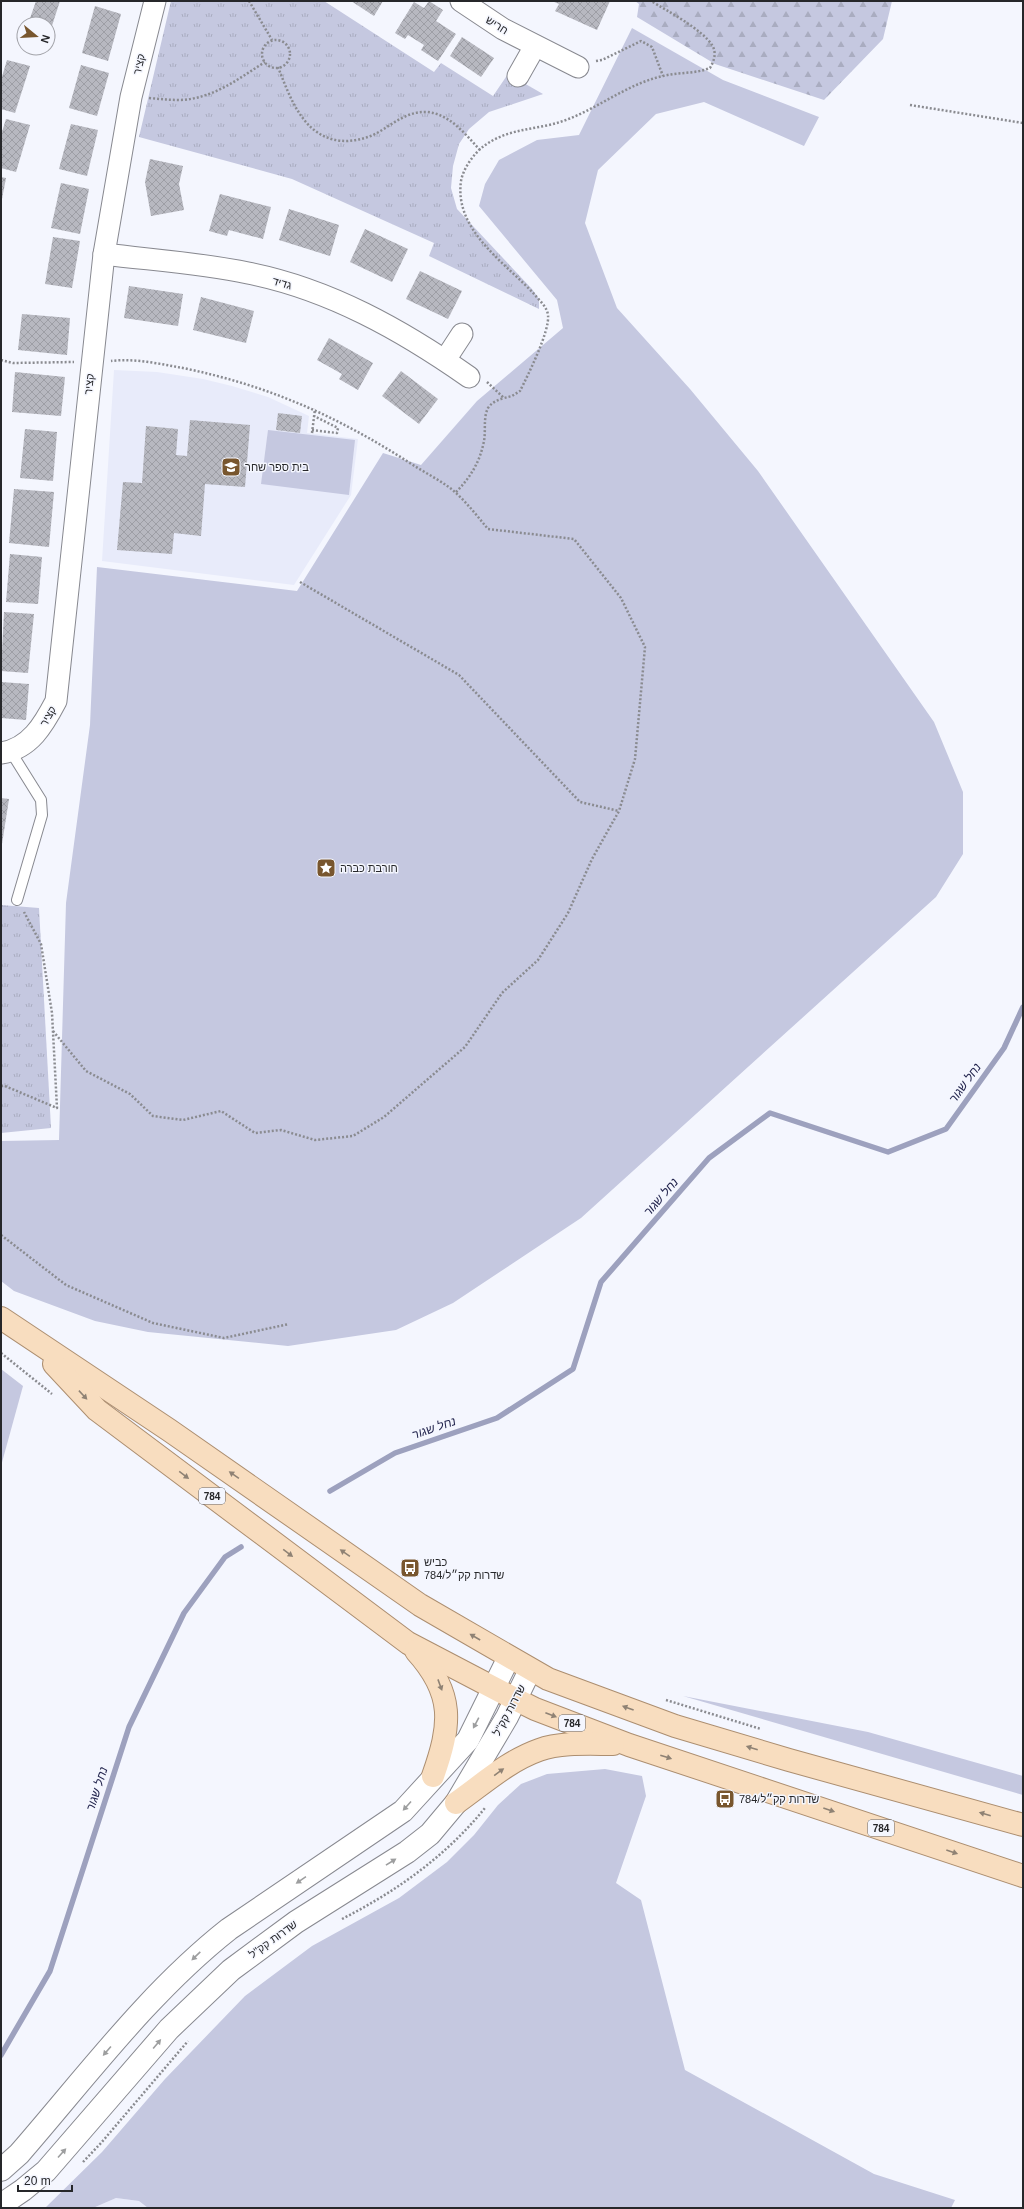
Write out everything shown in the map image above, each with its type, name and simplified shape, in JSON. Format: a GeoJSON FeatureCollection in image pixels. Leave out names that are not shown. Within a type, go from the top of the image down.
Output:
{"type":"FeatureCollection","features":[{"type":"Feature","properties":{"kind":"main road","name":"784"},"geometry":{"type":"LineString","coordinates":[[1,1318],[170,1430],[420,1605],[530,1670],[548,1679],[675,1726],[789,1760],[1023,1825]]}},
{"type":"Feature","properties":{"kind":"main road","name":"784"},"geometry":{"type":"LineString","coordinates":[[27,1336],[97,1410],[408,1643],[535,1709],[629,1745],[1023,1876]]}},
{"type":"Feature","properties":{"kind":"main road"},"geometry":{"type":"LineString","coordinates":[[408,1643],[431,1668],[437,1678],[446,1707],[446,1736],[433,1776]]}},
{"type":"Feature","properties":{"kind":"main road"},"geometry":{"type":"LineString","coordinates":[[456,1803],[514,1761],[540,1749],[586,1744],[629,1745]]}},
{"type":"Feature","properties":{"kind":"street","name":"קציר"},"geometry":{"type":"LineString","coordinates":[[6,752],[32,738],[43,726],[56,701],[91,362],[104,254],[130,98],[155,1]]}},
{"type":"Feature","properties":{"kind":"street","name":"חריש"},"geometry":{"type":"LineString","coordinates":[[461,1],[503,29],[578,67]]}},
{"type":"Feature","properties":{"kind":"street"},"geometry":{"type":"LineString","coordinates":[[518,76],[536,46]]}},
{"type":"Feature","properties":{"kind":"street","name":"גדיד"},"geometry":{"type":"LineString","coordinates":[[104,254],[236,271],[298,287],[356,310],[386,325],[445,360],[469,377]]}},
{"type":"Feature","properties":{"kind":"street"},"geometry":{"type":"LineString","coordinates":[[445,360],[462,334]]}},
{"type":"Feature","properties":{"kind":"street","name":"שדרות קק\"ל"},"geometry":{"type":"LineString","coordinates":[[1,2170],[19,2154],[165,1986],[205,1947],[403,1810],[468,1740],[509,1657]]}},
{"type":"Feature","properties":{"kind":"street","name":"שדרות קק\"ל"},"geometry":{"type":"LineString","coordinates":[[1,2205],[23,2190],[46,2171],[169,2029],[231,1970],[296,1922],[407,1852],[430,1834],[456,1803],[530,1670]]}},
{"type":"Feature","properties":{"kind":"lane","name":"קציר"},"geometry":{"type":"LineString","coordinates":[[6,752],[41,800],[42,815],[17,900]]}},
{"type":"Feature","properties":{"kind":"path"},"geometry":{"type":"LineString","coordinates":[[249,1],[272,41]]}},
{"type":"Feature","properties":{"kind":"path"},"geometry":{"type":"LineString","coordinates":[[456,492],[469,478],[478,460],[484,442],[486,414],[489,407],[504,398],[512,396],[520,390],[526,380],[548,326],[548,314],[545,306],[486,246],[468,221],[460,200],[462,179],[469,162],[480,150],[484,146],[506,134],[565,120],[641,83],[663,76],[700,72],[710,68],[715,59],[713,46],[705,37],[651,1]]}},
{"type":"Feature","properties":{"kind":"path"},"geometry":{"type":"LineString","coordinates":[[272,41],[282,41],[289,49],[287,62],[278,67],[272,67],[265,62],[263,49],[272,41]]}},
{"type":"Feature","properties":{"kind":"path"},"geometry":{"type":"LineString","coordinates":[[578,67],[602,60],[640,41],[652,47],[663,76]]}},
{"type":"Feature","properties":{"kind":"path"},"geometry":{"type":"LineString","coordinates":[[130,98],[180,100],[208,95],[222,90],[265,62]]}},
{"type":"Feature","properties":{"kind":"path"},"geometry":{"type":"LineString","coordinates":[[278,67],[292,101],[301,117],[312,129],[324,136],[339,141],[358,140],[376,134],[411,113],[427,112],[443,117],[458,126],[480,150]]}},
{"type":"Feature","properties":{"kind":"path"},"geometry":{"type":"LineString","coordinates":[[910,105],[1023,123]]}},
{"type":"Feature","properties":{"kind":"path"},"geometry":{"type":"LineString","coordinates":[[1,360],[13,363],[121,360],[144,362],[221,376],[273,392],[315,409],[403,458],[456,492],[488,529],[574,539],[621,598],[645,647],[635,759],[619,811],[592,859],[568,913],[538,960],[502,993],[465,1047],[384,1117],[353,1136],[315,1140],[280,1130],[255,1133],[220,1111],[183,1120],[153,1116],[130,1094],[86,1071],[53,1031]]}},
{"type":"Feature","properties":{"kind":"path"},"geometry":{"type":"LineString","coordinates":[[469,377],[478,373],[504,398]]}},
{"type":"Feature","properties":{"kind":"path"},"geometry":{"type":"LineString","coordinates":[[312,434],[315,409]]}},
{"type":"Feature","properties":{"kind":"path"},"geometry":{"type":"LineString","coordinates":[[312,430],[337,433],[338,428],[314,416]]}},
{"type":"Feature","properties":{"kind":"path"},"geometry":{"type":"LineString","coordinates":[[300,582],[460,675],[580,802],[619,811]]}},
{"type":"Feature","properties":{"kind":"path"},"geometry":{"type":"LineString","coordinates":[[1,1086],[5,1086],[57,1108],[53,1031],[40,944],[17,900]]}},
{"type":"Feature","properties":{"kind":"path"},"geometry":{"type":"LineString","coordinates":[[1,1235],[66,1285],[153,1323],[224,1338],[289,1324]]}},
{"type":"Feature","properties":{"kind":"path"},"geometry":{"type":"LineString","coordinates":[[662,1698],[768,1731]]}},
{"type":"Feature","properties":{"kind":"path"},"geometry":{"type":"LineString","coordinates":[[339,1920],[392,1891],[418,1873],[446,1850],[470,1827],[489,1804]]}},
{"type":"Feature","properties":{"kind":"path"},"geometry":{"type":"LineString","coordinates":[[80,2165],[101,2143],[192,2036]]}},
{"type":"Feature","properties":{"kind":"shaded area","name":"בית ספר שחר"},"geometry":{"type":"Polygon","coordinates":[[[114,370],[157,372],[203,379],[232,386],[268,397],[309,416],[307,433],[358,439],[351,495],[294,585],[102,561],[114,370]]]}},
{"type":"Feature","properties":{"kind":"shaded area"},"geometry":{"type":"Polygon","coordinates":[[[116,2198],[139,2201],[148,2208],[93,2208],[116,2198]]]}},
{"type":"Feature","properties":{"kind":"green space"},"geometry":{"type":"Polygon","coordinates":[[[171,1],[324,1],[434,72],[441,63],[493,96],[508,74],[543,94],[489,112],[469,129],[459,144],[453,166],[451,188],[457,209],[532,289],[539,299],[539,309],[429,256],[434,243],[292,179],[139,137],[171,1]]]}},
{"type":"Feature","properties":{"kind":"green space"},"geometry":{"type":"Polygon","coordinates":[[[635,1],[892,1],[883,39],[824,100],[715,64],[637,17],[639,4],[635,1]]]}},
{"type":"Feature","properties":{"kind":"green space"},"geometry":{"type":"Polygon","coordinates":[[[632,28],[723,80],[819,117],[804,146],[704,102],[656,114],[598,170],[585,223],[617,308],[690,389],[758,471],[934,722],[963,792],[963,854],[936,897],[581,1218],[453,1303],[396,1330],[288,1346],[148,1332],[95,1321],[14,1291],[1,1281],[1,1141],[59,1140],[66,903],[90,725],[97,567],[297,591],[383,453],[421,465],[477,401],[563,328],[557,300],[479,206],[485,184],[499,160],[537,140],[579,135],[632,28]]]}},
{"type":"Feature","properties":{"kind":"green space"},"geometry":{"type":"Polygon","coordinates":[[[268,430],[355,440],[349,495],[261,484],[268,430]]]}},
{"type":"Feature","properties":{"kind":"green space"},"geometry":{"type":"Polygon","coordinates":[[[1,905],[39,908],[51,1128],[1,1133],[1,905]]]}},
{"type":"Feature","properties":{"kind":"green space"},"geometry":{"type":"Polygon","coordinates":[[[1,1369],[23,1386],[1,1466],[1,1369]]]}},
{"type":"Feature","properties":{"kind":"green space"},"geometry":{"type":"Polygon","coordinates":[[[683,1696],[868,1732],[1023,1776],[1023,1795],[683,1696]]]}},
{"type":"Feature","properties":{"kind":"green space"},"geometry":{"type":"Polygon","coordinates":[[[605,1769],[642,1776],[646,1796],[616,1883],[641,1900],[685,2070],[874,2174],[955,2200],[951,2208],[148,2208],[139,2201],[116,2198],[93,2208],[45,2208],[102,2152],[165,2079],[245,1996],[312,1946],[399,1898],[447,1862],[474,1835],[498,1805],[521,1784],[547,1774],[605,1769]]]}},
{"type":"Feature","properties":{"kind":"building"},"geometry":{"type":"Polygon","coordinates":[[[36,1],[60,1],[55,16],[31,16],[36,1]]]}},
{"type":"Feature","properties":{"kind":"building"},"geometry":{"type":"Polygon","coordinates":[[[351,1],[383,1],[374,16],[351,1]]]}},
{"type":"Feature","properties":{"kind":"building"},"geometry":{"type":"Polygon","coordinates":[[[429,1],[443,10],[436,21],[456,34],[438,61],[421,50],[424,45],[408,35],[405,39],[395,33],[414,2],[424,8],[429,1]]]}},
{"type":"Feature","properties":{"kind":"building"},"geometry":{"type":"Polygon","coordinates":[[[552,1],[610,1],[597,30],[555,11],[559,4],[552,1]]]}},
{"type":"Feature","properties":{"kind":"building"},"geometry":{"type":"Polygon","coordinates":[[[95,6],[121,14],[108,61],[82,53],[95,6]]]}},
{"type":"Feature","properties":{"kind":"building"},"geometry":{"type":"Polygon","coordinates":[[[462,37],[494,58],[481,77],[450,56],[462,37]]]}},
{"type":"Feature","properties":{"kind":"building"},"geometry":{"type":"Polygon","coordinates":[[[7,60],[30,66],[15,113],[1,109],[1,80],[7,60]]]}},
{"type":"Feature","properties":{"kind":"building"},"geometry":{"type":"Polygon","coordinates":[[[81,65],[109,73],[97,116],[69,108],[81,65]]]}},
{"type":"Feature","properties":{"kind":"building"},"geometry":{"type":"Polygon","coordinates":[[[6,119],[30,125],[16,172],[1,168],[1,135],[6,119]]]}},
{"type":"Feature","properties":{"kind":"building"},"geometry":{"type":"Polygon","coordinates":[[[71,124],[98,130],[87,176],[59,169],[71,124]]]}},
{"type":"Feature","properties":{"kind":"building"},"geometry":{"type":"Polygon","coordinates":[[[150,159],[183,166],[179,184],[184,210],[151,216],[145,182],[150,159]]]}},
{"type":"Feature","properties":{"kind":"building"},"geometry":{"type":"Polygon","coordinates":[[[1,177],[6,178],[2,199],[1,199],[1,177]]]}},
{"type":"Feature","properties":{"kind":"building"},"geometry":{"type":"Polygon","coordinates":[[[61,183],[89,189],[80,234],[51,228],[61,183]]]}},
{"type":"Feature","properties":{"kind":"building"},"geometry":{"type":"Polygon","coordinates":[[[220,194],[271,207],[263,239],[229,230],[227,236],[209,231],[220,194]]]}},
{"type":"Feature","properties":{"kind":"building"},"geometry":{"type":"Polygon","coordinates":[[[289,209],[339,225],[330,256],[279,240],[289,209]]]}},
{"type":"Feature","properties":{"kind":"building"},"geometry":{"type":"Polygon","coordinates":[[[365,229],[408,249],[392,282],[350,262],[365,229]]]}},
{"type":"Feature","properties":{"kind":"building"},"geometry":{"type":"Polygon","coordinates":[[[53,237],[80,241],[72,288],[45,284],[53,237]]]}},
{"type":"Feature","properties":{"kind":"building"},"geometry":{"type":"Polygon","coordinates":[[[420,271],[462,291],[448,319],[406,299],[420,271]]]}},
{"type":"Feature","properties":{"kind":"building"},"geometry":{"type":"Polygon","coordinates":[[[129,286],[183,294],[178,326],[124,318],[129,286]]]}},
{"type":"Feature","properties":{"kind":"building"},"geometry":{"type":"Polygon","coordinates":[[[201,297],[254,311],[246,343],[193,330],[201,297]]]}},
{"type":"Feature","properties":{"kind":"building"},"geometry":{"type":"Polygon","coordinates":[[[22,314],[70,318],[67,355],[18,350],[22,314]]]}},
{"type":"Feature","properties":{"kind":"building"},"geometry":{"type":"Polygon","coordinates":[[[329,338],[373,363],[358,390],[339,379],[342,374],[317,360],[329,338]]]}},
{"type":"Feature","properties":{"kind":"building"},"geometry":{"type":"Polygon","coordinates":[[[401,371],[438,399],[419,424],[382,396],[401,371]]]}},
{"type":"Feature","properties":{"kind":"building"},"geometry":{"type":"Polygon","coordinates":[[[15,372],[65,377],[61,416],[12,412],[15,372]]]}},
{"type":"Feature","properties":{"kind":"building"},"geometry":{"type":"Polygon","coordinates":[[[278,413],[302,416],[300,433],[276,430],[278,413]]]}},
{"type":"Feature","properties":{"kind":"building"},"geometry":{"type":"Polygon","coordinates":[[[190,420],[250,425],[245,487],[205,484],[201,536],[174,533],[172,554],[117,550],[123,482],[142,483],[146,426],[178,429],[176,455],[187,456],[190,420]]]}},
{"type":"Feature","properties":{"kind":"building"},"geometry":{"type":"Polygon","coordinates":[[[25,429],[57,432],[53,481],[20,478],[25,429]]]}},
{"type":"Feature","properties":{"kind":"building"},"geometry":{"type":"Polygon","coordinates":[[[14,489],[54,492],[49,547],[9,543],[14,489]]]}},
{"type":"Feature","properties":{"kind":"building"},"geometry":{"type":"Polygon","coordinates":[[[10,554],[42,557],[38,604],[6,602],[10,554]]]}},
{"type":"Feature","properties":{"kind":"building"},"geometry":{"type":"Polygon","coordinates":[[[4,612],[34,614],[28,673],[1,671],[4,612]]]}},
{"type":"Feature","properties":{"kind":"building"},"geometry":{"type":"Polygon","coordinates":[[[1,682],[29,684],[26,720],[1,718],[1,682]]]}},
{"type":"Feature","properties":{"kind":"building"},"geometry":{"type":"Polygon","coordinates":[[[1,798],[9,799],[2,844],[1,844],[1,798]]]}},
{"type":"Feature","properties":{"kind":"waterway","name":"נחל שגור"},"geometry":{"type":"LineString","coordinates":[[330,1491],[395,1453],[497,1418],[573,1369],[601,1282],[709,1158],[770,1113],[888,1152],[946,1129],[1004,1048],[1023,1007]]}},
{"type":"Feature","properties":{"kind":"waterway","name":"נחל שגור"},"geometry":{"type":"LineString","coordinates":[[1,2055],[50,1971],[129,1727],[184,1613],[225,1557],[241,1547]]}},
{"type":"Feature","properties":{"kind":"place","name":"בית ספר שחר"},"geometry":{"type":"Point","coordinates":[231,467]}},
{"type":"Feature","properties":{"kind":"place","name":"חורבת כברה"},"geometry":{"type":"Point","coordinates":[326,868]}},
{"type":"Feature","properties":{"kind":"place","name":"כביש 784/שדרות קק״ל"},"geometry":{"type":"Point","coordinates":[410,1568]}},
{"type":"Feature","properties":{"kind":"place","name":"784/שדרות קק״ל"},"geometry":{"type":"Point","coordinates":[725,1799]}}]}
